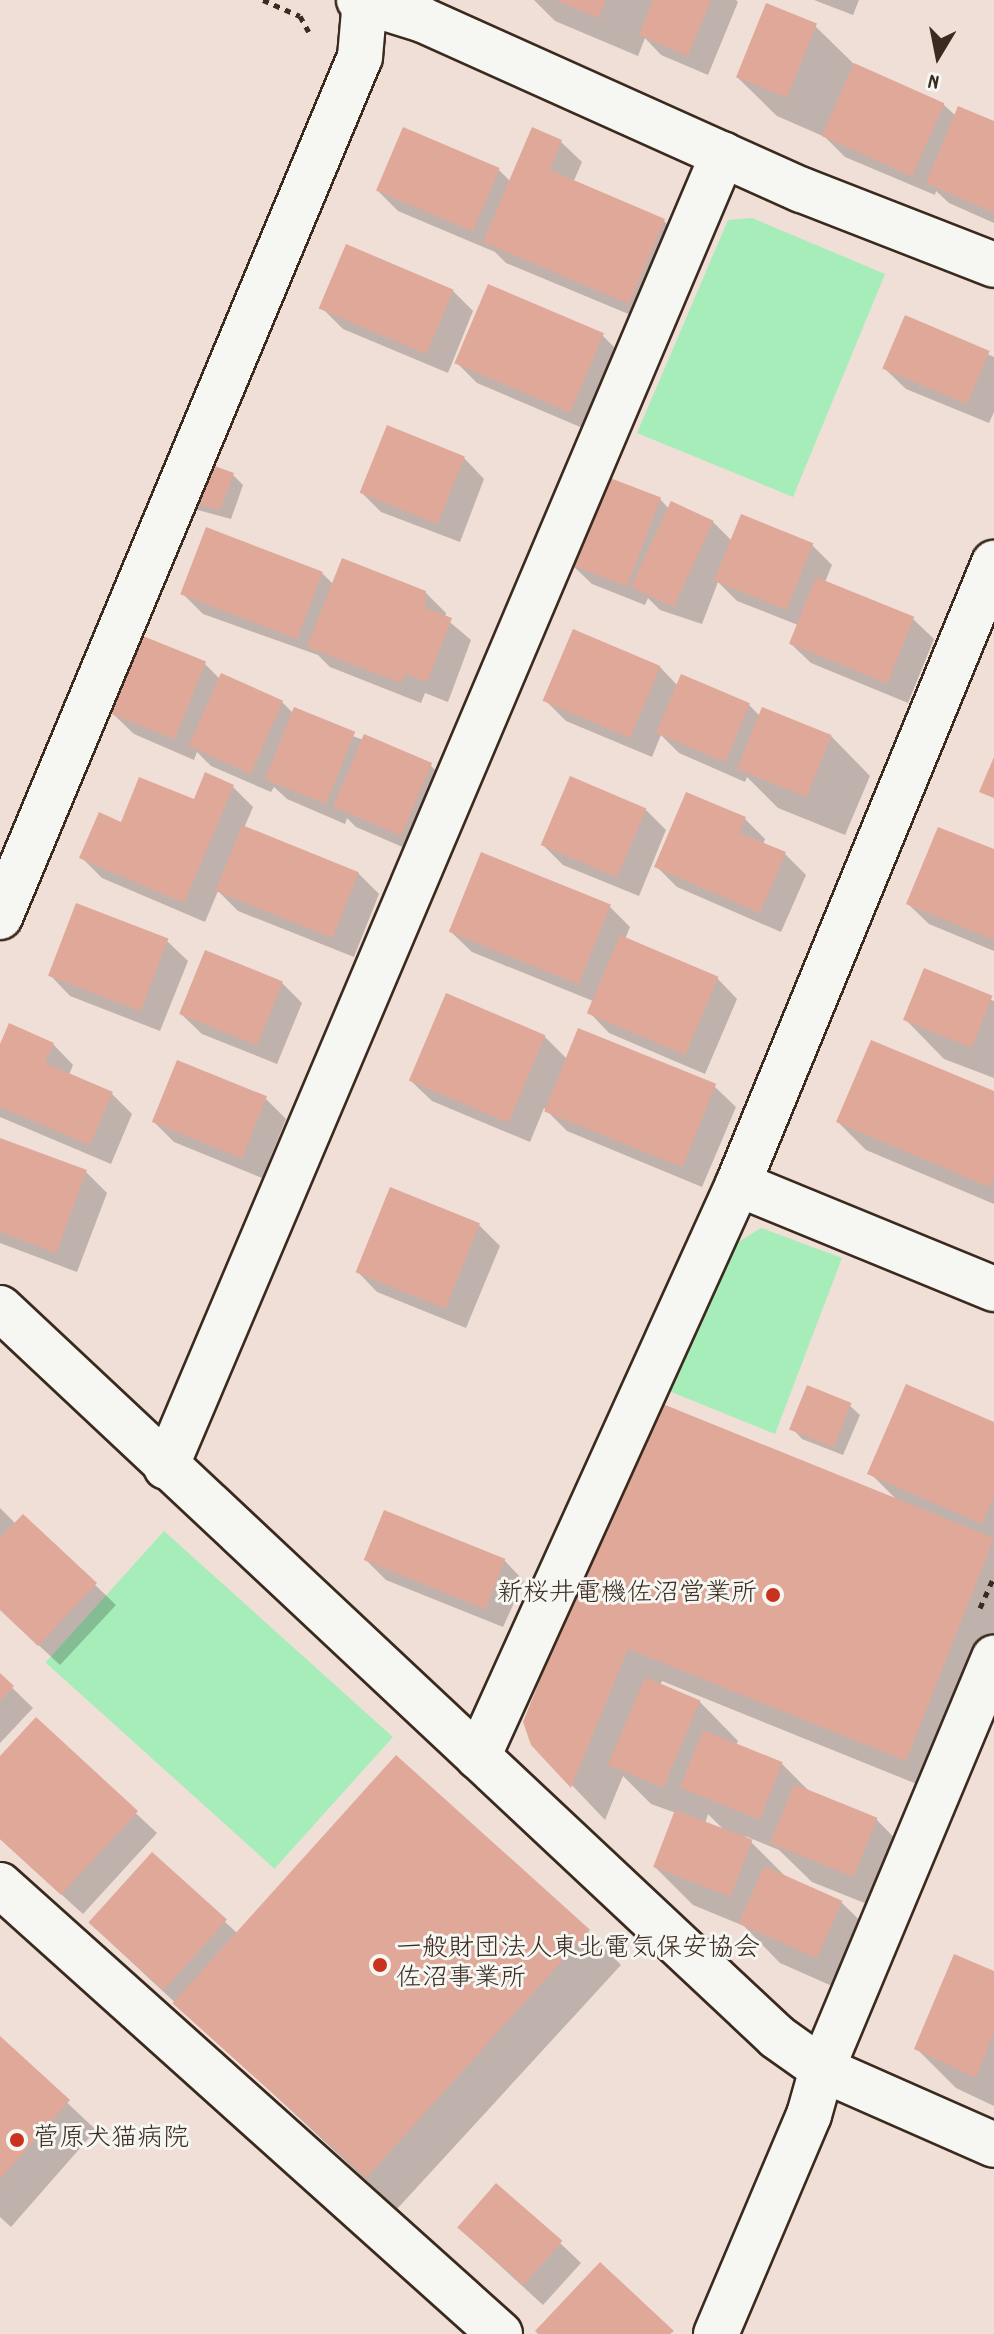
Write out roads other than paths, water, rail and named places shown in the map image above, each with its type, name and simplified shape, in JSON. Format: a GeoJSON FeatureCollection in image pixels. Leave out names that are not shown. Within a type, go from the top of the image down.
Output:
{"type":"FeatureCollection","features":[{"type":"Feature","properties":{"kind":"street"},"geometry":{"type":"LineString","coordinates":[[0,917],[360,57],[363,0],[423,20],[898,230],[994,265]]}},
{"type":"Feature","properties":{"kind":"street"},"geometry":{"type":"LineString","coordinates":[[166,1467],[723,154]]}},
{"type":"Feature","properties":{"kind":"street"},"geometry":{"type":"LineString","coordinates":[[478,1757],[738,1184],[994,563]]}},
{"type":"Feature","properties":{"kind":"street"},"geometry":{"type":"LineString","coordinates":[[738,1184],[994,1289]]}},
{"type":"Feature","properties":{"kind":"street"},"geometry":{"type":"LineString","coordinates":[[0,1308],[777,2037],[822,2069],[994,2145]]}},
{"type":"Feature","properties":{"kind":"street"},"geometry":{"type":"LineString","coordinates":[[716,2334],[809,2115],[822,2069],[994,1658]]}},
{"type":"Feature","properties":{"kind":"street"},"geometry":{"type":"LineString","coordinates":[[0,1885],[500,2334]]}},
{"type":"Feature","properties":{"kind":"place","name":"新桜井電機佐沼営業所"},"geometry":{"type":"Point","coordinates":[773,1595]}},
{"type":"Feature","properties":{"kind":"place","name":"一般財団法人東北電気保安協会 佐沼事業所"},"geometry":{"type":"Point","coordinates":[380,1965]}},
{"type":"Feature","properties":{"kind":"place","name":"菅原犬猫病院"},"geometry":{"type":"Point","coordinates":[17,2140]}}]}
